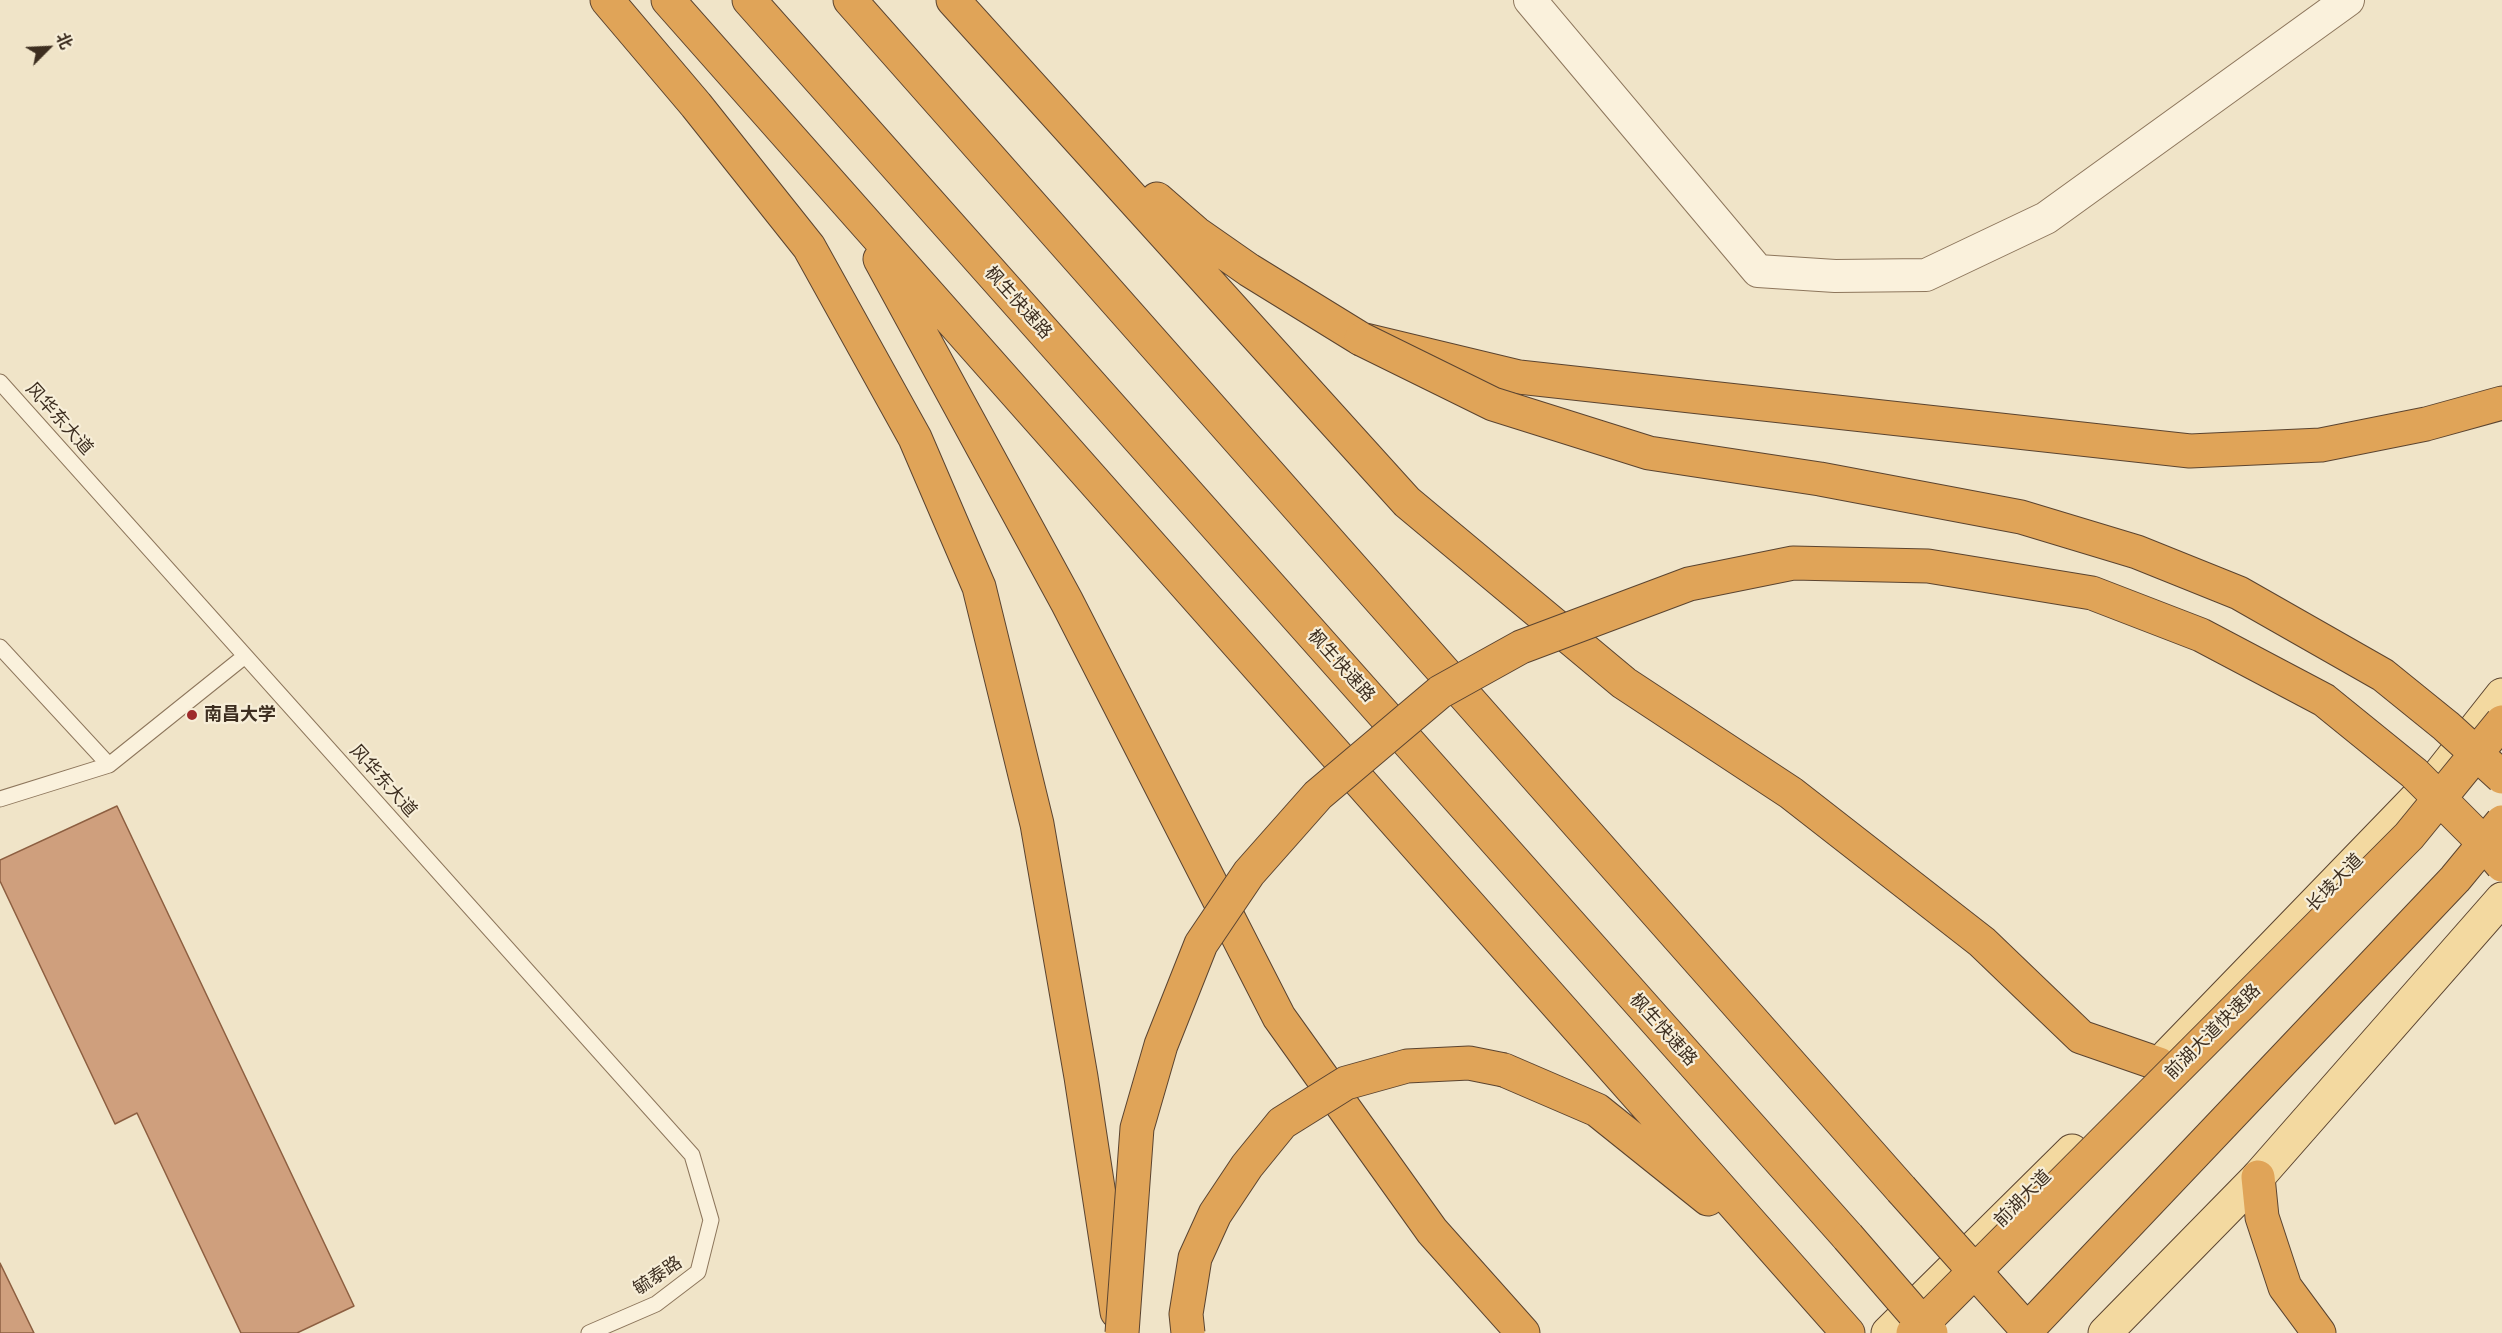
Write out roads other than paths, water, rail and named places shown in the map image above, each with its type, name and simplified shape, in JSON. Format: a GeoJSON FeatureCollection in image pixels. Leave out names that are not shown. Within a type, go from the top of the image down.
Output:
{"type":"FeatureCollection","features":[{"type":"Feature","properties":{"kind":"highway"},"geometry":{"type":"LineString","coordinates":[[607,0],[696,105],[809,247],[915,438],[979,587],[1037,824],[1081,1077],[1121,1333]]}},
{"type":"Feature","properties":{"kind":"highway"},"geometry":{"type":"LineString","coordinates":[[668,0],[1848,1333]]}},
{"type":"Feature","properties":{"kind":"highway","name":"枫生快速路"},"geometry":{"type":"LineString","coordinates":[[749,0],[1931,1333]]}},
{"type":"Feature","properties":{"kind":"highway"},"geometry":{"type":"LineString","coordinates":[[850,0],[2030,1333]]}},
{"type":"Feature","properties":{"kind":"highway"},"geometry":{"type":"LineString","coordinates":[[953,0],[1407,502],[1624,683],[1791,793],[1982,942],[2081,1037],[2159,1064]]}},
{"type":"Feature","properties":{"kind":"highway"},"geometry":{"type":"LineString","coordinates":[[1034,90],[1196,233],[1250,270],[1361,339],[1493,404],[1649,453],[1820,479],[2021,517],[2137,552],[2239,593],[2383,675],[2446,726],[2502,777]]}},
{"type":"Feature","properties":{"kind":"highway"},"geometry":{"type":"LineString","coordinates":[[852,207],[1067,602],[1279,1017],[1432,1231],[1523,1333]]}},
{"type":"Feature","properties":{"kind":"highway"},"geometry":{"type":"LineString","coordinates":[[1361,339],[1519,377],[2190,451],[2321,444],[2426,424],[2502,403]]}},
{"type":"Feature","properties":{"kind":"highway"},"geometry":{"type":"LineString","coordinates":[[1121,1333],[1137,1128],[1161,1045],[1201,944],[1250,873],[1317,795],[1440,692],[1521,647],[1689,584],[1793,562],[1928,566],[2091,593],[2202,635],[2324,700],[2414,773],[2481,840],[2502,865]]}},
{"type":"Feature","properties":{"kind":"highway","name":"前湖大道快速路"},"geometry":{"type":"LineString","coordinates":[[1914,1333],[2409,836],[2502,722]]}},
{"type":"Feature","properties":{"kind":"highway"},"geometry":{"type":"LineString","coordinates":[[2024,1333],[2455,879],[2502,822]]}},
{"type":"Feature","properties":{"kind":"highway"},"geometry":{"type":"LineString","coordinates":[[1188,1333],[1186,1314],[1195,1258],[1215,1214],[1240,1176],[1282,1123],[1346,1083],[1407,1066],[1469,1063],[1504,1070],[1597,1110],[1704,1195],[1800,1279]]}},
{"type":"Feature","properties":{"kind":"highway"},"geometry":{"type":"LineString","coordinates":[[2258,1178],[2262,1217],[2285,1287],[2319,1333]]}},
{"type":"Feature","properties":{"kind":"main road","name":"长堎大道"},"geometry":{"type":"LineString","coordinates":[[2159,1064],[2438,776],[2502,695]]}},
{"type":"Feature","properties":{"kind":"main road"},"geometry":{"type":"LineString","coordinates":[[2105,1333],[2258,1178],[2502,898]]}},
{"type":"Feature","properties":{"kind":"main road","name":"前湖大道"},"geometry":{"type":"LineString","coordinates":[[1888,1333],[2159,1064]]}},
{"type":"Feature","properties":{"kind":"street"},"geometry":{"type":"LineString","coordinates":[[1530,0],[1758,271],[1834,276],[1926,275],[2046,218],[2348,0]]}},
{"type":"Feature","properties":{"kind":"lane","name":"风华东大道"},"geometry":{"type":"LineString","coordinates":[[0,382],[692,1155],[711,1220]]}},
{"type":"Feature","properties":{"kind":"lane"},"geometry":{"type":"LineString","coordinates":[[0,647],[109,765]]}},
{"type":"Feature","properties":{"kind":"lane"},"geometry":{"type":"LineString","coordinates":[[0,799],[109,765],[245,656]]}},
{"type":"Feature","properties":{"kind":"lane","name":"毓泰路"},"geometry":{"type":"LineString","coordinates":[[589,1333],[656,1305],[698,1272],[711,1220]]}},
{"type":"Feature","properties":{"kind":"place","name":"南昌大学"},"geometry":{"type":"Point","coordinates":[192,715]}}]}
